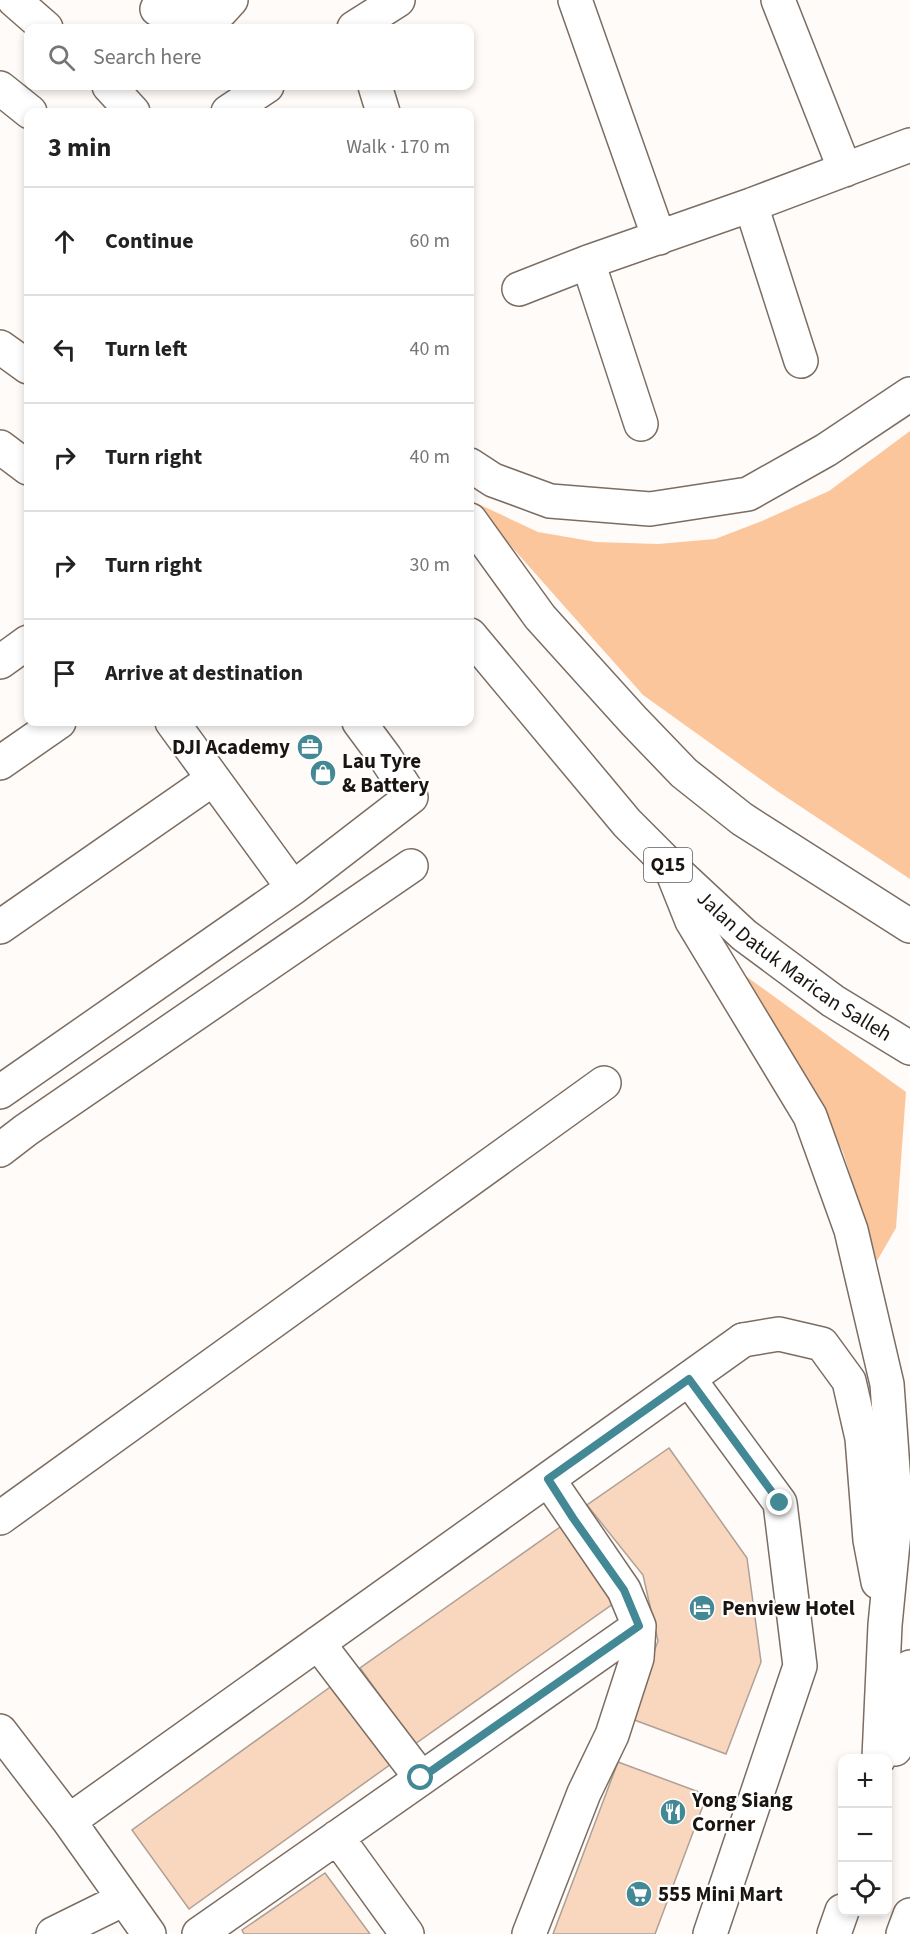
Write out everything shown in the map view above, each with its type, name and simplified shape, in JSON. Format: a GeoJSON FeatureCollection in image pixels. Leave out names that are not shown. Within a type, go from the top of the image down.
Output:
{"type":"FeatureCollection","features":[{"type":"Feature","properties":{"kind":"main road"},"geometry":{"type":"LineString","coordinates":[[14,0],[41,24]]}},
{"type":"Feature","properties":{"kind":"main road"},"geometry":{"type":"LineString","coordinates":[[151,12],[186,16],[221,10],[231,0]]}},
{"type":"Feature","properties":{"kind":"main road"},"geometry":{"type":"LineString","coordinates":[[362,24],[398,0]]}},
{"type":"Feature","properties":{"kind":"main road"},"geometry":{"type":"LineString","coordinates":[[575,0],[659,238]]}},
{"type":"Feature","properties":{"kind":"main road"},"geometry":{"type":"LineString","coordinates":[[778,0],[845,170]]}},
{"type":"Feature","properties":{"kind":"main road"},"geometry":{"type":"LineString","coordinates":[[0,88],[25,108]]}},
{"type":"Feature","properties":{"kind":"main road"},"geometry":{"type":"LineString","coordinates":[[114,90],[129,108]]}},
{"type":"Feature","properties":{"kind":"main road"},"geometry":{"type":"LineString","coordinates":[[234,108],[261,90]]}},
{"type":"Feature","properties":{"kind":"main road"},"geometry":{"type":"LineString","coordinates":[[376,90],[382,108]]}},
{"type":"Feature","properties":{"kind":"main road"},"geometry":{"type":"LineString","coordinates":[[519,289],[910,145]]}},
{"type":"Feature","properties":{"kind":"main road"},"geometry":{"type":"LineString","coordinates":[[751,205],[801,361]]}},
{"type":"Feature","properties":{"kind":"main road"},"geometry":{"type":"LineString","coordinates":[[588,262],[641,424]]}},
{"type":"Feature","properties":{"kind":"main road"},"geometry":{"type":"LineString","coordinates":[[0,346],[24,364]]}},
{"type":"Feature","properties":{"kind":"main road"},"geometry":{"type":"LineString","coordinates":[[474,468],[493,480],[550,501],[650,509],[748,494],[826,450],[910,394]]}},
{"type":"Feature","properties":{"kind":"main road"},"geometry":{"type":"LineString","coordinates":[[0,447],[24,465]]}},
{"type":"Feature","properties":{"kind":"main road"},"geometry":{"type":"LineString","coordinates":[[474,526],[540,617],[634,722],[684,773],[742,819],[910,926]]}},
{"type":"Feature","properties":{"kind":"main road","name":"Jalan Datuk Marican Salleh"},"geometry":{"type":"LineString","coordinates":[[474,640],[627,823],[670,866],[744,935],[833,1001],[910,1048]]}},
{"type":"Feature","properties":{"kind":"main road"},"geometry":{"type":"LineString","coordinates":[[0,662],[24,645]]}},
{"type":"Feature","properties":{"kind":"main road"},"geometry":{"type":"LineString","coordinates":[[0,763],[53,726]]}},
{"type":"Feature","properties":{"kind":"main road"},"geometry":{"type":"LineString","coordinates":[[175,726],[293,888]]}},
{"type":"Feature","properties":{"kind":"main road"},"geometry":{"type":"LineString","coordinates":[[0,1092],[293,888],[411,798],[363,726]]}},
{"type":"Feature","properties":{"kind":"main road"},"geometry":{"type":"LineString","coordinates":[[0,927],[213,778]]}},
{"type":"Feature","properties":{"kind":"main road"},"geometry":{"type":"LineString","coordinates":[[0,1150],[411,866]]}},
{"type":"Feature","properties":{"kind":"main road"},"geometry":{"type":"LineString","coordinates":[[670,866],[692,921],[810,1116],[851,1230],[887,1384],[896,1512],[885,1625],[879,1754]]}},
{"type":"Feature","properties":{"kind":"main road"},"geometry":{"type":"LineString","coordinates":[[0,1518],[604,1083]]}},
{"type":"Feature","properties":{"kind":"main road"},"geometry":{"type":"LineString","coordinates":[[0,1098],[26,1130]]}},
{"type":"Feature","properties":{"kind":"main road"},"geometry":{"type":"LineString","coordinates":[[69,1821],[743,1340],[779,1334],[822,1344],[849,1381],[862,1438],[870,1540],[885,1625]]}},
{"type":"Feature","properties":{"kind":"main road"},"geometry":{"type":"LineString","coordinates":[[689,1379],[780,1503],[800,1666],[710,1934]]}},
{"type":"Feature","properties":{"kind":"main road"},"geometry":{"type":"LineString","coordinates":[[529,1934],[584,1793],[612,1735],[637,1658],[639,1626],[624,1590],[548,1479]]}},
{"type":"Feature","properties":{"kind":"main road"},"geometry":{"type":"LineString","coordinates":[[213,1930],[337,1837],[639,1626]]}},
{"type":"Feature","properties":{"kind":"main road"},"geometry":{"type":"LineString","coordinates":[[318,1644],[421,1778]]}},
{"type":"Feature","properties":{"kind":"main road"},"geometry":{"type":"LineString","coordinates":[[892,1760],[910,1667]]}},
{"type":"Feature","properties":{"kind":"main road"},"geometry":{"type":"LineString","coordinates":[[0,1731],[69,1821],[149,1934]]}},
{"type":"Feature","properties":{"kind":"main road"},"geometry":{"type":"LineString","coordinates":[[337,1837],[407,1934]]}},
{"type":"Feature","properties":{"kind":"main road"},"geometry":{"type":"LineString","coordinates":[[70,1930],[124,1899]]}},
{"type":"Feature","properties":{"kind":"main road"},"geometry":{"type":"LineString","coordinates":[[903,1934],[910,1915]]}},
{"type":"Feature","properties":{"kind":"main road"},"geometry":{"type":"LineString","coordinates":[[834,1934],[841,1916]]}},
{"type":"Feature","properties":{"kind":"shaded area"},"geometry":{"type":"Polygon","coordinates":[[[910,431],[910,879],[777,791],[643,695],[474,505],[474,502],[538,532],[596,542],[658,544],[715,539],[829,491],[910,431]]]}},
{"type":"Feature","properties":{"kind":"shaded area"},"geometry":{"type":"Polygon","coordinates":[[[736,969],[906,1092],[896,1228],[877,1261],[843,1152],[791,1055],[736,969]]]}},
{"type":"Feature","properties":{"kind":"building","name":"Penview Hotel"},"geometry":{"type":"Polygon","coordinates":[[[669,1448],[747,1558],[761,1662],[726,1754],[629,1718],[658,1641],[643,1575],[587,1505],[669,1448]]]}},
{"type":"Feature","properties":{"kind":"building"},"geometry":{"type":"Polygon","coordinates":[[[563,1525],[617,1601],[415,1744],[360,1668],[563,1525]]]}},
{"type":"Feature","properties":{"kind":"building"},"geometry":{"type":"Polygon","coordinates":[[[333,1685],[391,1764],[189,1909],[132,1830],[333,1685]]]}},
{"type":"Feature","properties":{"kind":"building"},"geometry":{"type":"Polygon","coordinates":[[[618,1762],[707,1795],[655,1934],[553,1934],[618,1762]]]}},
{"type":"Feature","properties":{"kind":"building"},"geometry":{"type":"Polygon","coordinates":[[[325,1873],[370,1934],[244,1934],[242,1930],[325,1873]]]}},
{"type":"Feature","properties":{"kind":"place","name":"DJI Academy"},"geometry":{"type":"Point","coordinates":[310,747]}},
{"type":"Feature","properties":{"kind":"place","name":"Lau Tyre & Battery"},"geometry":{"type":"Point","coordinates":[323,773]}},
{"type":"Feature","properties":{"kind":"place","name":"Penview Hotel"},"geometry":{"type":"Point","coordinates":[702,1608]}},
{"type":"Feature","properties":{"kind":"place","name":"Yong Siang Corner"},"geometry":{"type":"Point","coordinates":[673,1812]}},
{"type":"Feature","properties":{"kind":"place","name":"555 Mini Mart"},"geometry":{"type":"Point","coordinates":[639,1894]}},
{"type":"Feature","properties":{"kind":"route"},"geometry":{"type":"LineString","coordinates":[[421,1778],[639,1626],[624,1590],[548,1479],[689,1379],[780,1503]]}}]}
